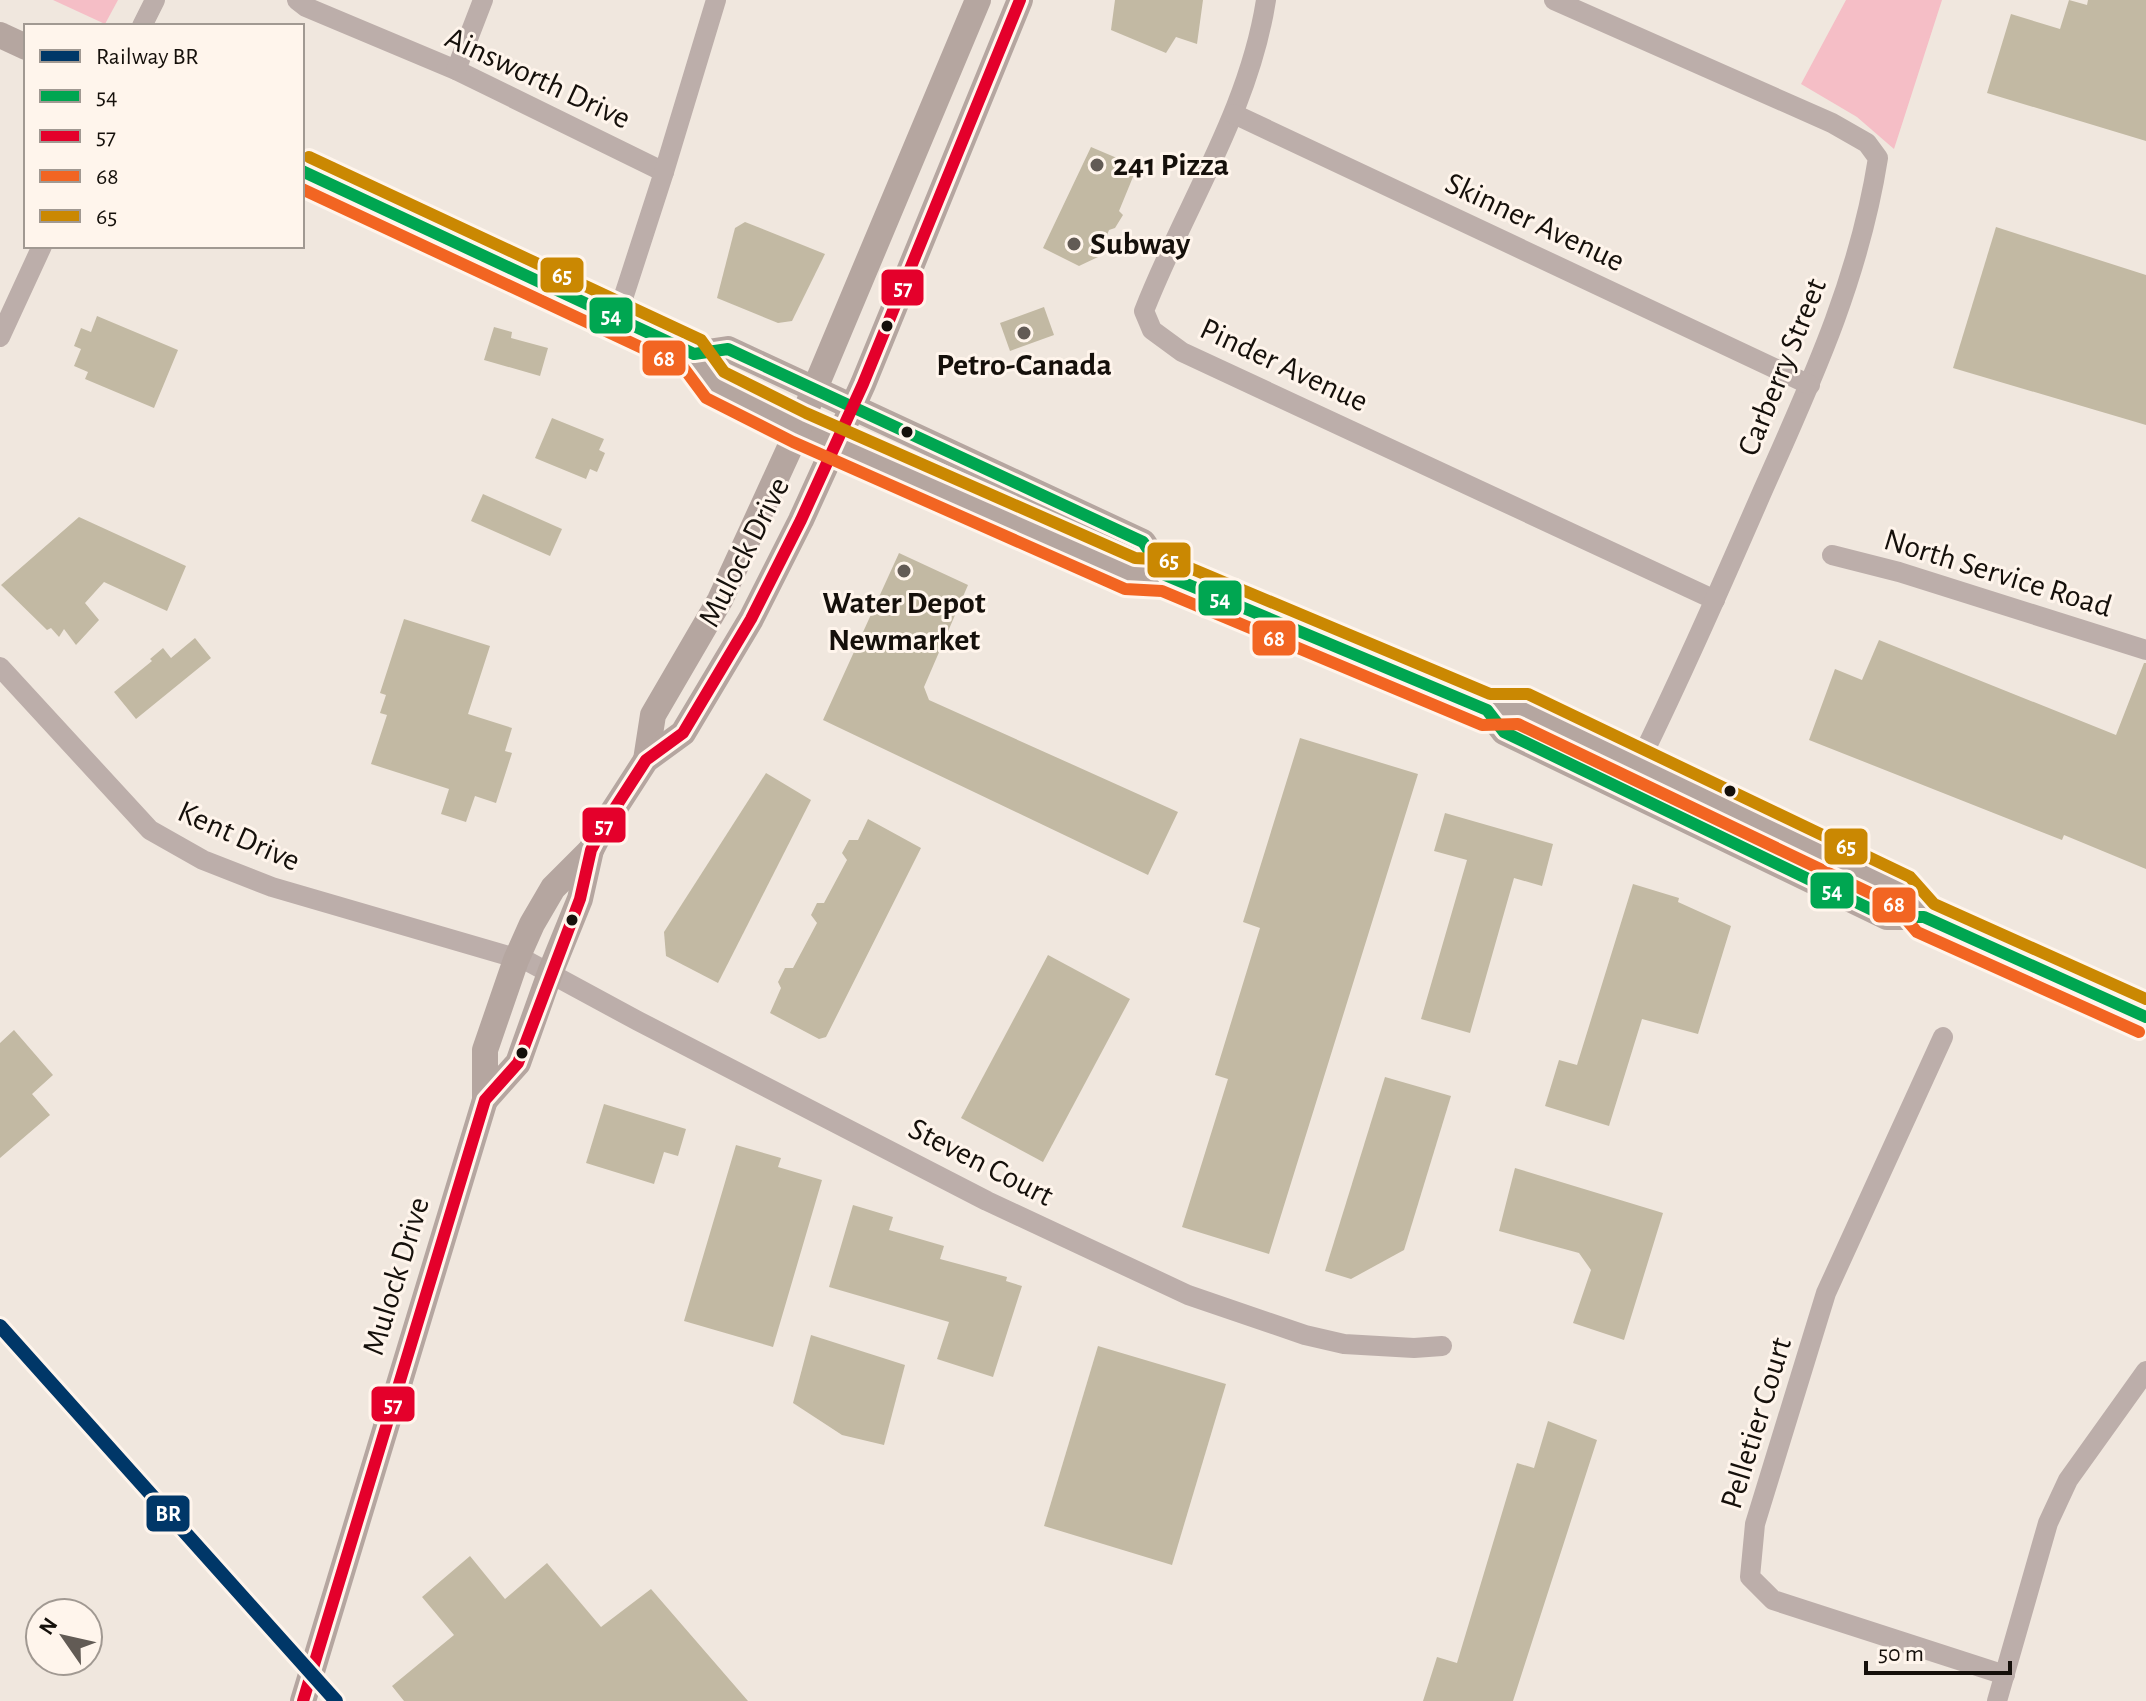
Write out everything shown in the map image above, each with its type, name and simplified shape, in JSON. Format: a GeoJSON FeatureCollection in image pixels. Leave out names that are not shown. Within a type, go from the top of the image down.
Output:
{"type":"FeatureCollection","features":[{"type":"Feature","properties":{"kind":"main road","name":"Mulock Drive"},"geometry":{"type":"LineString","coordinates":[[646,760],[653,715],[720,600],[799,427],[978,0]]}},
{"type":"Feature","properties":{"kind":"main road","name":"Mulock Drive"},"geometry":{"type":"LineString","coordinates":[[485,1100],[518,1063],[580,899],[591,850],[604,825],[646,760],[683,733],[751,619],[837,443],[983,97],[1020,0]]}},
{"type":"Feature","properties":{"kind":"main road"},"geometry":{"type":"LineString","coordinates":[[0,35],[24,46]]}},
{"type":"Feature","properties":{"kind":"main road"},"geometry":{"type":"LineString","coordinates":[[304,172],[694,354],[713,384],[799,427],[1131,574],[1165,575],[1487,710],[1521,708],[1903,891],[1924,917]]}},
{"type":"Feature","properties":{"kind":"main road"},"geometry":{"type":"LineString","coordinates":[[694,354],[728,349],[1143,542],[1165,575]]}},
{"type":"Feature","properties":{"kind":"main road"},"geometry":{"type":"LineString","coordinates":[[1487,710],[1504,732],[1887,917],[1924,917],[2146,1017]]}},
{"type":"Feature","properties":{"kind":"main road","name":"Mulock Drive"},"geometry":{"type":"LineString","coordinates":[[303,1701],[485,1100],[485,1050],[516,960],[532,924],[553,888],[591,850]]}},
{"type":"Feature","properties":{"kind":"street"},"geometry":{"type":"LineString","coordinates":[[143,24],[155,0]]}},
{"type":"Feature","properties":{"kind":"street","name":"Ainsworth Drive"},"geometry":{"type":"LineString","coordinates":[[297,0],[306,7],[456,70],[664,172]]}},
{"type":"Feature","properties":{"kind":"street"},"geometry":{"type":"LineString","coordinates":[[456,70],[483,0]]}},
{"type":"Feature","properties":{"kind":"street"},"geometry":{"type":"LineString","coordinates":[[617,317],[716,0]]}},
{"type":"Feature","properties":{"kind":"street","name":"Pinder Avenue"},"geometry":{"type":"LineString","coordinates":[[1266,0],[1258,50],[1234,114],[1144,311],[1152,330],[1182,352],[1715,600]]}},
{"type":"Feature","properties":{"kind":"street","name":"Carberry Street"},"geometry":{"type":"LineString","coordinates":[[1554,0],[1832,123],[1867,143],[1878,158],[1871,202],[1847,291],[1810,385],[1715,600],[1626,789]]}},
{"type":"Feature","properties":{"kind":"street","name":"Skinner Avenue"},"geometry":{"type":"LineString","coordinates":[[1234,114],[1810,385]]}},
{"type":"Feature","properties":{"kind":"street"},"geometry":{"type":"LineString","coordinates":[[0,337],[41,248]]}},
{"type":"Feature","properties":{"kind":"street","name":"North Service Road"},"geometry":{"type":"LineString","coordinates":[[1832,555],[1899,572],[2146,650]]}},
{"type":"Feature","properties":{"kind":"street","name":"Kent Drive"},"geometry":{"type":"LineString","coordinates":[[0,667],[150,830],[203,860],[272,887],[516,960]]}},
{"type":"Feature","properties":{"kind":"street","name":"Steven Court"},"geometry":{"type":"LineString","coordinates":[[516,960],[529,962],[987,1201],[1188,1295],[1305,1335],[1344,1344],[1442,1346]]}},
{"type":"Feature","properties":{"kind":"street","name":"Pelletier Court"},"geometry":{"type":"LineString","coordinates":[[1943,1037],[1826,1293],[1755,1524],[1750,1577],[1773,1600],[2005,1675]]}},
{"type":"Feature","properties":{"kind":"street"},"geometry":{"type":"LineString","coordinates":[[1997,1701],[2048,1523],[2068,1480],[2146,1371]]}},
{"type":"Feature","properties":{"kind":"shaded area"},"geometry":{"type":"Polygon","coordinates":[[[53,0],[118,0],[105,24],[53,0]]]}},
{"type":"Feature","properties":{"kind":"shaded area"},"geometry":{"type":"Polygon","coordinates":[[[1846,0],[1942,0],[1894,149],[1857,117],[1801,84],[1846,0]]]}},
{"type":"Feature","properties":{"kind":"building"},"geometry":{"type":"Polygon","coordinates":[[[1115,0],[1203,0],[1197,44],[1176,37],[1166,53],[1111,30],[1115,0]]]}},
{"type":"Feature","properties":{"kind":"building"},"geometry":{"type":"Polygon","coordinates":[[[2069,0],[2087,5],[2088,0],[2146,0],[2146,141],[1987,93],[2011,14],[2060,29],[2069,0]]]}},
{"type":"Feature","properties":{"kind":"building"},"geometry":{"type":"Polygon","coordinates":[[[1091,147],[1131,164],[1135,172],[1119,211],[1123,215],[1115,228],[1109,230],[1098,257],[1079,266],[1043,248],[1091,147]]]}},
{"type":"Feature","properties":{"kind":"building"},"geometry":{"type":"Polygon","coordinates":[[[745,222],[825,254],[792,321],[778,323],[717,298],[735,228],[745,222]]]}},
{"type":"Feature","properties":{"kind":"building"},"geometry":{"type":"Polygon","coordinates":[[[1996,227],[2146,275],[2146,425],[1953,368],[1996,227]]]}},
{"type":"Feature","properties":{"kind":"building"},"geometry":{"type":"Polygon","coordinates":[[[1044,307],[1054,335],[1010,351],[1000,323],[1044,307]]]}},
{"type":"Feature","properties":{"kind":"building"},"geometry":{"type":"Polygon","coordinates":[[[97,316],[178,350],[154,408],[85,379],[88,372],[74,366],[81,349],[74,346],[81,328],[91,332],[97,316]]]}},
{"type":"Feature","properties":{"kind":"building"},"geometry":{"type":"Polygon","coordinates":[[[494,327],[512,332],[511,338],[548,348],[540,376],[484,360],[494,327]]]}},
{"type":"Feature","properties":{"kind":"building"},"geometry":{"type":"Polygon","coordinates":[[[552,418],[604,439],[599,450],[605,453],[597,472],[590,469],[586,479],[535,458],[552,418]]]}},
{"type":"Feature","properties":{"kind":"building"},"geometry":{"type":"Polygon","coordinates":[[[483,494],[562,529],[550,556],[471,521],[483,494]]]}},
{"type":"Feature","properties":{"kind":"building"},"geometry":{"type":"Polygon","coordinates":[[[79,517],[186,566],[167,611],[104,582],[85,603],[99,620],[76,645],[64,629],[59,637],[51,628],[47,630],[1,585],[79,517]]]}},
{"type":"Feature","properties":{"kind":"building"},"geometry":{"type":"Polygon","coordinates":[[[899,553],[968,585],[924,687],[929,700],[1178,812],[1148,875],[823,720],[899,553]]]}},
{"type":"Feature","properties":{"kind":"building"},"geometry":{"type":"Polygon","coordinates":[[[404,619],[490,646],[468,714],[512,728],[505,751],[512,753],[496,803],[475,796],[466,822],[441,814],[449,789],[371,764],[387,715],[380,713],[386,695],[380,693],[404,619]]]}},
{"type":"Feature","properties":{"kind":"building"},"geometry":{"type":"Polygon","coordinates":[[[195,638],[211,658],[136,719],[114,692],[163,648],[171,658],[195,638]]]}},
{"type":"Feature","properties":{"kind":"building"},"geometry":{"type":"Polygon","coordinates":[[[1879,640],[2116,735],[2146,663],[2146,869],[2064,835],[2062,840],[1809,740],[1835,669],[1862,680],[1879,640]]]}},
{"type":"Feature","properties":{"kind":"building"},"geometry":{"type":"Polygon","coordinates":[[[1300,738],[1418,774],[1269,1254],[1182,1227],[1228,1079],[1215,1075],[1260,928],[1243,922],[1300,738]]]}},
{"type":"Feature","properties":{"kind":"building"},"geometry":{"type":"Polygon","coordinates":[[[766,773],[811,800],[718,983],[666,956],[664,932],[766,773]]]}},
{"type":"Feature","properties":{"kind":"building"},"geometry":{"type":"Polygon","coordinates":[[[1445,813],[1553,844],[1542,886],[1514,878],[1470,1033],[1421,1019],[1467,860],[1434,851],[1445,813]]]}},
{"type":"Feature","properties":{"kind":"building"},"geometry":{"type":"Polygon","coordinates":[[[868,819],[921,848],[826,1037],[819,1039],[770,1013],[781,988],[778,982],[785,968],[793,968],[817,923],[811,915],[817,903],[824,903],[847,860],[842,853],[849,840],[858,840],[868,819]]]}},
{"type":"Feature","properties":{"kind":"building"},"geometry":{"type":"Polygon","coordinates":[[[1633,884],[1679,898],[1678,902],[1731,926],[1698,1034],[1642,1019],[1609,1126],[1545,1106],[1559,1060],[1577,1065],[1633,884]]]}},
{"type":"Feature","properties":{"kind":"building"},"geometry":{"type":"Polygon","coordinates":[[[1048,955],[1130,999],[1043,1162],[961,1118],[1048,955]]]}},
{"type":"Feature","properties":{"kind":"building"},"geometry":{"type":"Polygon","coordinates":[[[14,1030],[53,1075],[32,1094],[50,1115],[0,1158],[0,1043],[14,1030]]]}},
{"type":"Feature","properties":{"kind":"building"},"geometry":{"type":"Polygon","coordinates":[[[1385,1077],[1451,1096],[1404,1250],[1351,1279],[1325,1271],[1385,1077]]]}},
{"type":"Feature","properties":{"kind":"building"},"geometry":{"type":"Polygon","coordinates":[[[604,1104],[686,1129],[678,1156],[664,1152],[654,1184],[586,1163],[604,1104]]]}},
{"type":"Feature","properties":{"kind":"building"},"geometry":{"type":"Polygon","coordinates":[[[736,1145],[781,1158],[778,1167],[822,1180],[773,1347],[684,1321],[736,1145]]]}},
{"type":"Feature","properties":{"kind":"building"},"geometry":{"type":"Polygon","coordinates":[[[1515,1168],[1663,1213],[1624,1340],[1573,1323],[1591,1270],[1579,1253],[1499,1231],[1515,1168]]]}},
{"type":"Feature","properties":{"kind":"building"},"geometry":{"type":"Polygon","coordinates":[[[853,1205],[893,1217],[889,1230],[944,1246],[940,1259],[1007,1277],[1006,1281],[1022,1286],[993,1377],[937,1359],[949,1322],[829,1287],[853,1205]]]}},
{"type":"Feature","properties":{"kind":"building"},"geometry":{"type":"Polygon","coordinates":[[[811,1335],[905,1365],[884,1445],[842,1435],[793,1403],[811,1335]]]}},
{"type":"Feature","properties":{"kind":"building"},"geometry":{"type":"Polygon","coordinates":[[[1098,1346],[1226,1384],[1172,1565],[1044,1526],[1098,1346]]]}},
{"type":"Feature","properties":{"kind":"building"},"geometry":{"type":"Polygon","coordinates":[[[1548,1421],[1597,1440],[1513,1701],[1423,1701],[1437,1657],[1457,1663],[1517,1463],[1534,1468],[1548,1421]]]}},
{"type":"Feature","properties":{"kind":"building"},"geometry":{"type":"Polygon","coordinates":[[[470,1556],[505,1599],[547,1563],[601,1627],[651,1589],[748,1701],[404,1701],[392,1686],[454,1635],[422,1597],[470,1556]]]}},
{"type":"Feature","properties":{"kind":"rail line","name":"BR"},"geometry":{"type":"LineString","coordinates":[[0,1326],[336,1701]]}},
{"type":"Feature","properties":{"kind":"transit line","name":"57"},"geometry":{"type":"LineString","coordinates":[[303,1701],[485,1100],[518,1063],[580,899],[591,850],[604,825],[646,760],[683,733],[751,619],[801,520],[863,384],[1020,0]]}},
{"type":"Feature","properties":{"kind":"transit line","name":"65"},"geometry":{"type":"LineString","coordinates":[[309,157],[701,340],[724,372],[806,413],[1135,558],[1171,560],[1490,694],[1528,694],[1910,877],[1934,904],[2146,999]]}},
{"type":"Feature","properties":{"kind":"transit line","name":"54"},"geometry":{"type":"LineString","coordinates":[[304,172],[694,354],[728,349],[1143,542],[1165,575],[1487,710],[1504,732],[1887,917],[1924,917],[2146,1017]]}},
{"type":"Feature","properties":{"kind":"transit line","name":"68"},"geometry":{"type":"LineString","coordinates":[[304,190],[683,367],[706,398],[793,442],[1125,589],[1162,591],[1482,725],[1518,724],[1893,904],[1917,932],[2139,1032]]}},
{"type":"Feature","properties":{"kind":"place","name":"241 Pizza"},"geometry":{"type":"Point","coordinates":[1097,165]}},
{"type":"Feature","properties":{"kind":"place","name":"Subway"},"geometry":{"type":"Point","coordinates":[1074,244]}},
{"type":"Feature","properties":{"kind":"place","name":"Petro-Canada"},"geometry":{"type":"Point","coordinates":[1024,333]}},
{"type":"Feature","properties":{"kind":"place","name":"Water Depot Newmarket"},"geometry":{"type":"Point","coordinates":[904,571]}}]}
